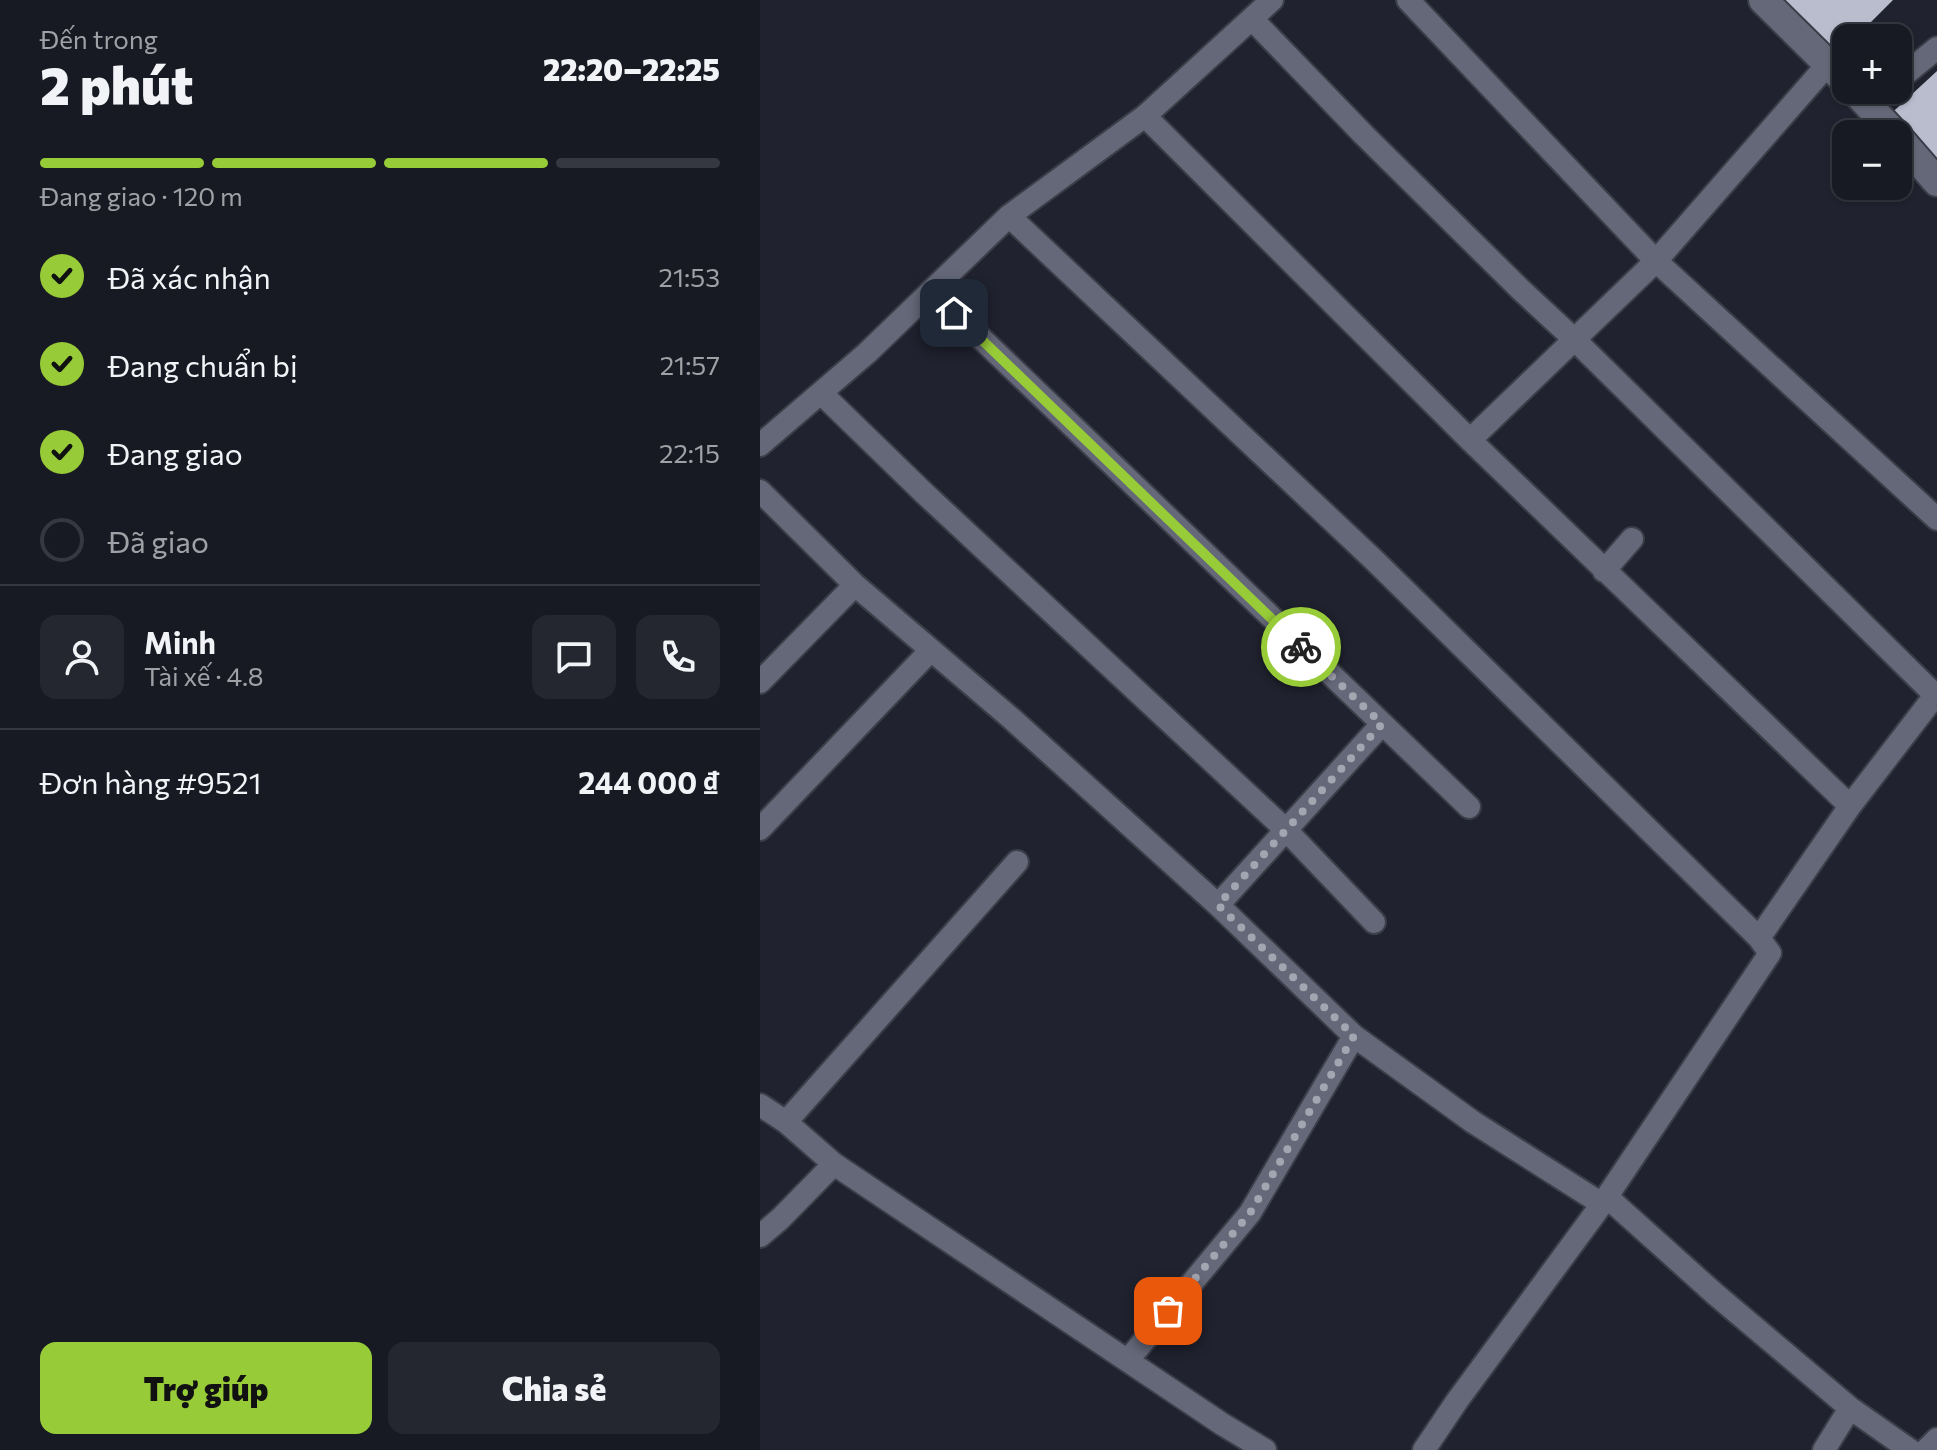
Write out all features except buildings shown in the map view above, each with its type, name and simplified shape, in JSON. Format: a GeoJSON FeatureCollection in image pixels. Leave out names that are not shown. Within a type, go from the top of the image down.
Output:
{"type":"FeatureCollection","features":[{"type":"Feature","properties":{"kind":"street"},"geometry":{"type":"LineString","coordinates":[[760,445],[867,353],[1009,216],[1145,116],[1272,0]]}},
{"type":"Feature","properties":{"kind":"street"},"geometry":{"type":"LineString","coordinates":[[1408,0],[1656,261],[1937,519]]}},
{"type":"Feature","properties":{"kind":"street"},"geometry":{"type":"LineString","coordinates":[[1763,0],[1832,68]]}},
{"type":"Feature","properties":{"kind":"street"},"geometry":{"type":"LineString","coordinates":[[1252,19],[1520,289],[1936,694],[1850,806],[1759,938]]}},
{"type":"Feature","properties":{"kind":"street"},"geometry":{"type":"LineString","coordinates":[[1912,69],[1937,48]]}},
{"type":"Feature","properties":{"kind":"street"},"geometry":{"type":"LineString","coordinates":[[1470,440],[1656,261],[1832,78]]}},
{"type":"Feature","properties":{"kind":"street"},"geometry":{"type":"LineString","coordinates":[[1145,116],[1470,440],[1850,806]]}},
{"type":"Feature","properties":{"kind":"street"},"geometry":{"type":"LineString","coordinates":[[1912,154],[1937,182]]}},
{"type":"Feature","properties":{"kind":"street"},"geometry":{"type":"LineString","coordinates":[[1009,216],[1374,560],[1759,938],[1770,953],[1604,1201],[1424,1450]]}},
{"type":"Feature","properties":{"kind":"street"},"geometry":{"type":"LineString","coordinates":[[932,291],[1469,807]]}},
{"type":"Feature","properties":{"kind":"street"},"geometry":{"type":"LineString","coordinates":[[821,393],[1286,830],[1374,922]]}},
{"type":"Feature","properties":{"kind":"street"},"geometry":{"type":"LineString","coordinates":[[760,491],[855,585],[1012,719],[1218,905],[1354,1036],[1473,1122],[1604,1201],[1850,1408],[1910,1450]]}},
{"type":"Feature","properties":{"kind":"street"},"geometry":{"type":"LineString","coordinates":[[1604,571],[1632,539]]}},
{"type":"Feature","properties":{"kind":"street"},"geometry":{"type":"LineString","coordinates":[[760,682],[855,585]]}},
{"type":"Feature","properties":{"kind":"street"},"geometry":{"type":"LineString","coordinates":[[760,829],[931,650]]}},
{"type":"Feature","properties":{"kind":"street"},"geometry":{"type":"LineString","coordinates":[[1218,905],[1382,724]]}},
{"type":"Feature","properties":{"kind":"street"},"geometry":{"type":"LineString","coordinates":[[786,1122],[1017,862]]}},
{"type":"Feature","properties":{"kind":"street"},"geometry":{"type":"LineString","coordinates":[[1128,1360],[1250,1213],[1354,1036]]}},
{"type":"Feature","properties":{"kind":"street"},"geometry":{"type":"LineString","coordinates":[[760,1105],[786,1122],[834,1164],[1265,1450]]}},
{"type":"Feature","properties":{"kind":"street"},"geometry":{"type":"LineString","coordinates":[[760,1236],[834,1164]]}},
{"type":"Feature","properties":{"kind":"street"},"geometry":{"type":"LineString","coordinates":[[1824,1450],[1850,1408]]}},
{"type":"Feature","properties":{"kind":"street"},"geometry":{"type":"LineString","coordinates":[[1926,1450],[1937,1439]]}},
{"type":"Feature","properties":{"kind":"way so far"},"geometry":{"type":"LineString","coordinates":[[1168,1311],[1250,1213],[1354,1036],[1218,905],[1382,724],[1301,647]]}},
{"type":"Feature","properties":{"kind":"route"},"geometry":{"type":"LineString","coordinates":[[954,313],[1301,647]]}}]}
